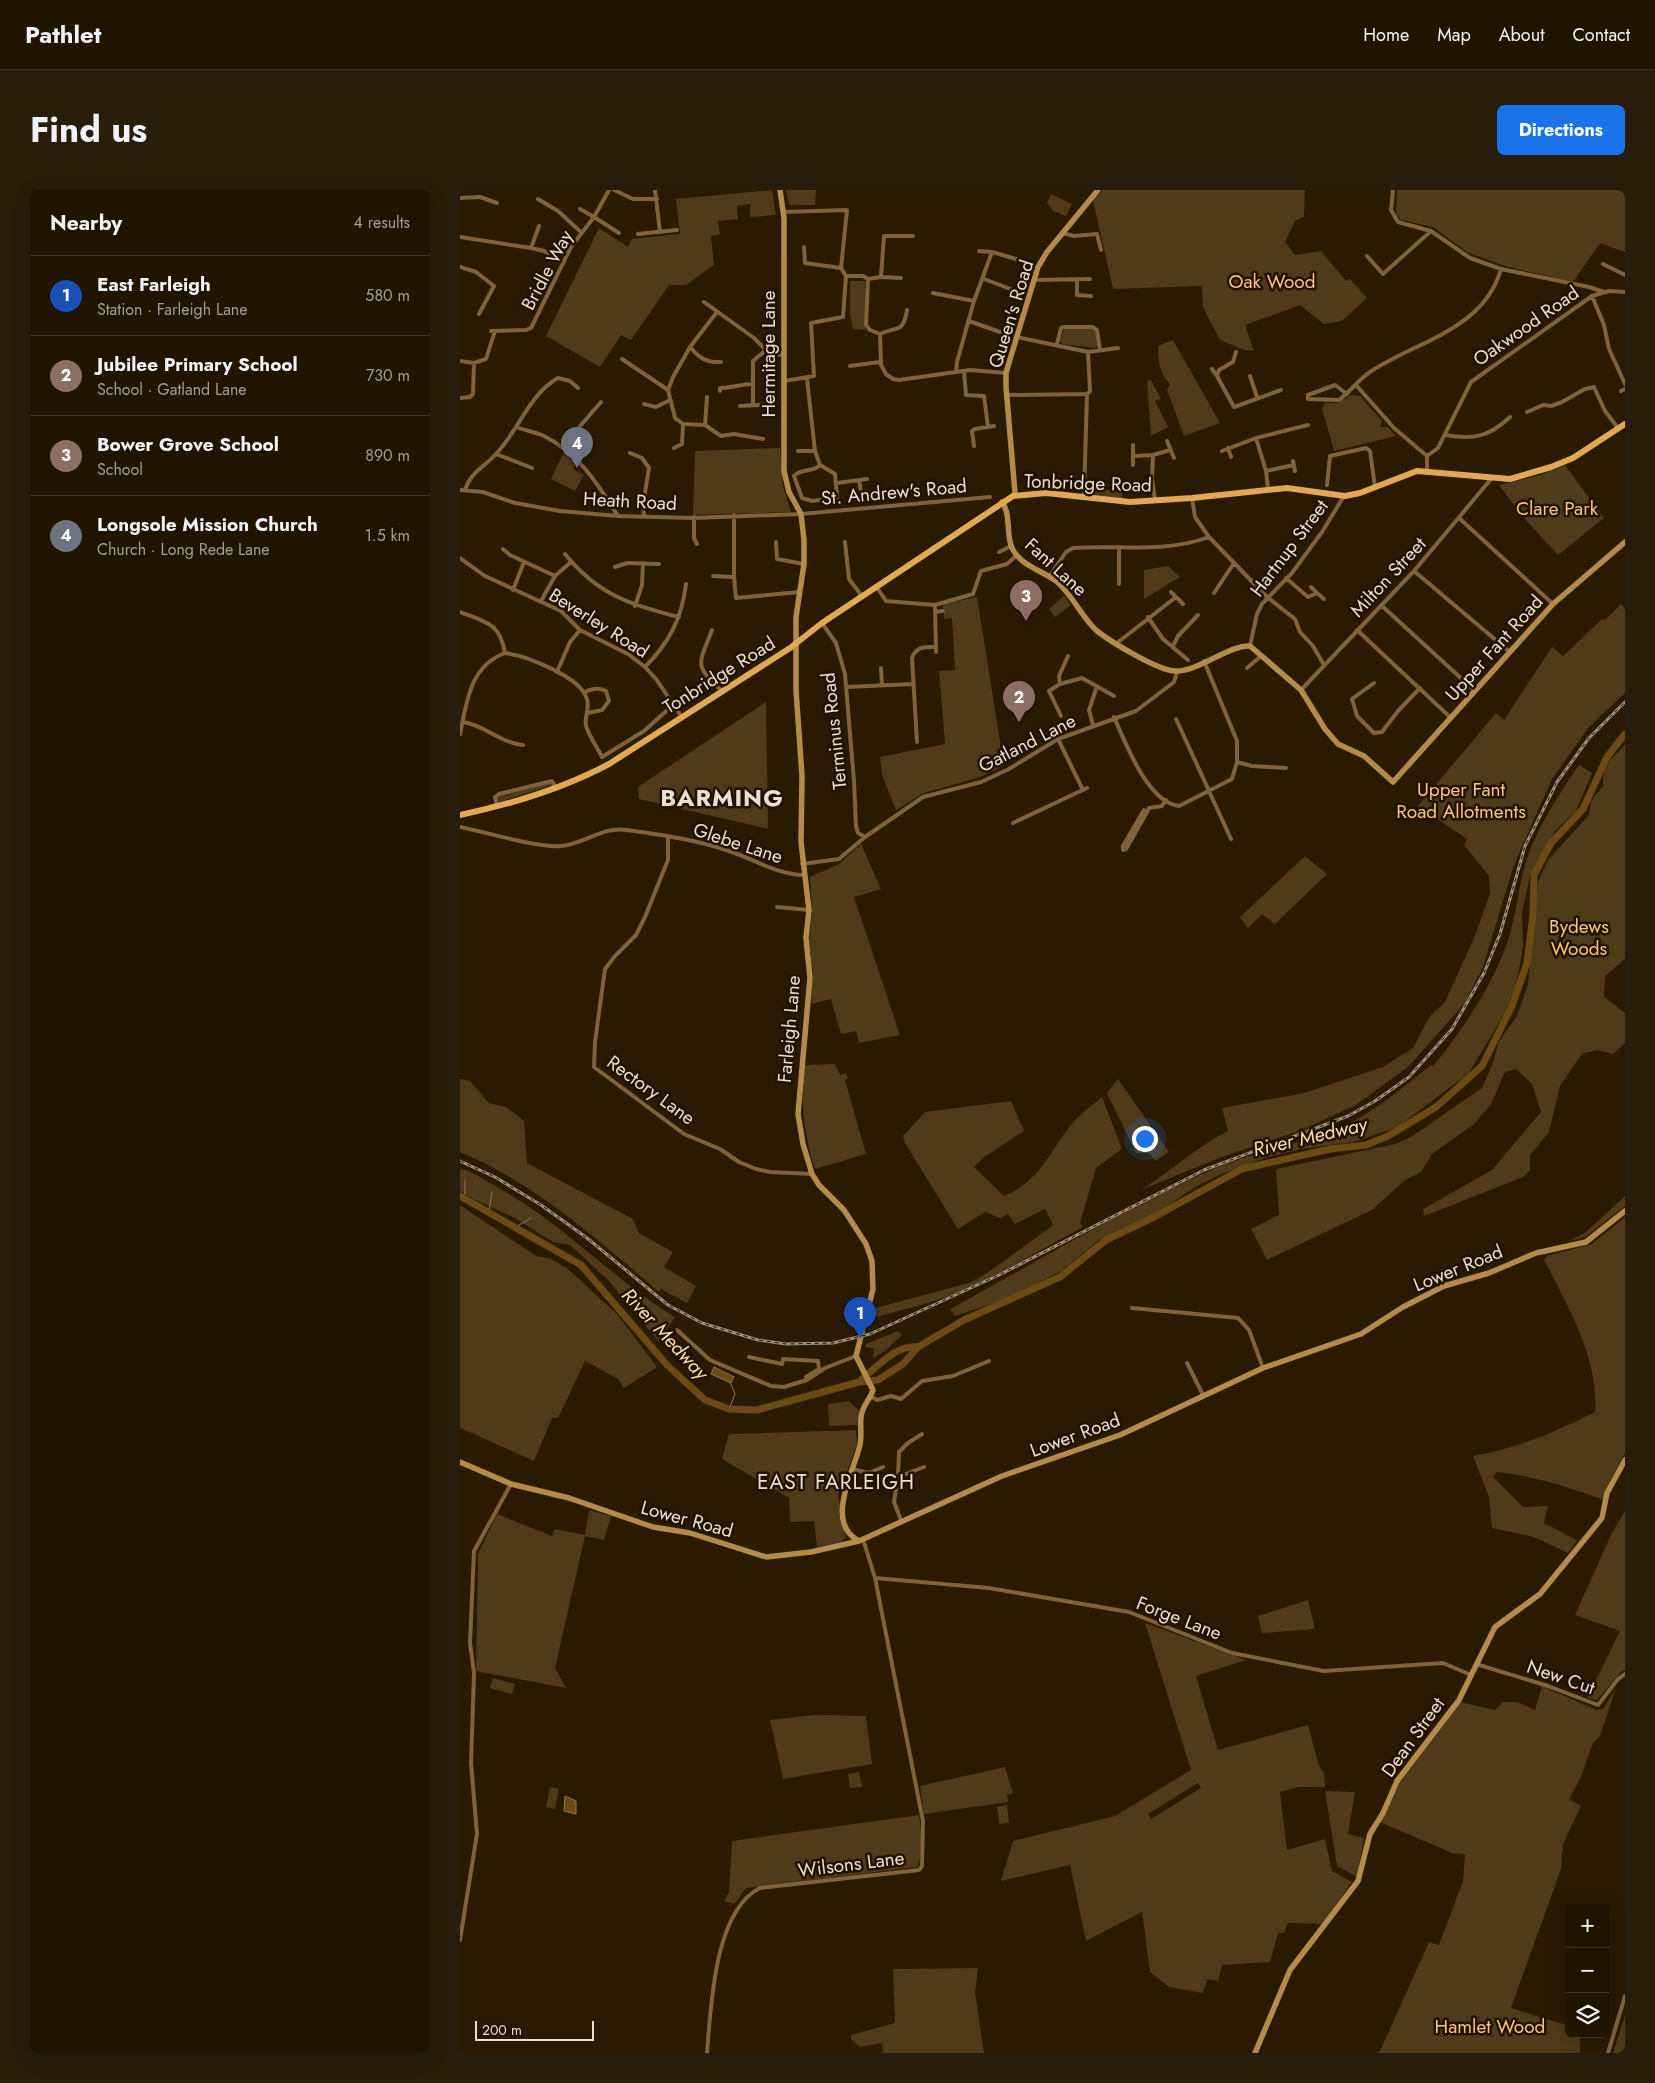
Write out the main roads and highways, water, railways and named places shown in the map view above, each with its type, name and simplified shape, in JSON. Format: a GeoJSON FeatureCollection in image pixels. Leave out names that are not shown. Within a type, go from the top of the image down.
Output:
{"type":"FeatureCollection","features":[{"type":"Feature","properties":{"kind":"main road","name":"Tonbridge Road"},"geometry":{"type":"LineString","coordinates":[[460,815],[556,788],[609,764],[798,641],[876,586],[1013,496],[1046,493],[1120,501],[1155,500],[1192,498],[1268,488],[1287,488],[1345,496],[1376,487],[1401,475],[1417,471],[1491,479],[1522,477],[1573,458],[1625,424]]}},
{"type":"Feature","properties":{"kind":"waterway","name":"River Medway"},"geometry":{"type":"LineString","coordinates":[[460,1196],[581,1265],[667,1365],[705,1400],[729,1409],[757,1410],[859,1382],[878,1380],[903,1364],[918,1347],[964,1320],[1060,1277],[1106,1240],[1154,1217],[1242,1169],[1330,1149],[1366,1145],[1388,1136],[1436,1107],[1482,1066],[1512,1006],[1527,963],[1533,915],[1534,875],[1551,843],[1583,809],[1607,757],[1625,734]]}},
{"type":"Feature","properties":{"kind":"waterway"},"geometry":{"type":"LineString","coordinates":[[465,1181],[465,1198]]}},
{"type":"Feature","properties":{"kind":"waterway"},"geometry":{"type":"LineString","coordinates":[[489,1212],[492,1192]]}},
{"type":"Feature","properties":{"kind":"waterway"},"geometry":{"type":"LineString","coordinates":[[514,1228],[531,1218]]}},
{"type":"Feature","properties":{"kind":"waterway","name":"River Medway"},"geometry":{"type":"LineString","coordinates":[[862,1379],[895,1353],[902,1349],[918,1347]]}},
{"type":"Feature","properties":{"kind":"waterway"},"geometry":{"type":"LineString","coordinates":[[729,1409],[735,1394],[730,1382]]}},
{"type":"Feature","properties":{"kind":"railway"},"geometry":{"type":"LineString","coordinates":[[460,1161],[495,1177],[541,1205],[587,1238],[668,1305],[702,1323],[758,1340],[786,1344],[833,1343],[870,1334],[999,1275],[1204,1170],[1348,1116],[1375,1101],[1409,1077],[1452,1029],[1484,973],[1500,934],[1525,846],[1557,782],[1589,738],[1625,702]]}},
{"type":"Feature","properties":{"kind":"place","name":"Longsole Mission Church"},"geometry":{"type":"Point","coordinates":[577,468]}},
{"type":"Feature","properties":{"kind":"place","name":"Bower Grove School"},"geometry":{"type":"Point","coordinates":[1026,621]}},
{"type":"Feature","properties":{"kind":"place","name":"Jubilee Primary School"},"geometry":{"type":"Point","coordinates":[1019,722]}},
{"type":"Feature","properties":{"kind":"place","name":"East Farleigh"},"geometry":{"type":"Point","coordinates":[860,1338]}},
{"type":"Feature","properties":{"kind":"district","name":"BARMING"},"geometry":{"type":"Point","coordinates":[722,797]}},
{"type":"Feature","properties":{"kind":"district","name":"EAST FARLEIGH"},"geometry":{"type":"Point","coordinates":[836,1482]}},
{"type":"Feature","properties":{"kind":"park label","name":"Oak Wood"},"geometry":{"type":"Point","coordinates":[1272,281]}},
{"type":"Feature","properties":{"kind":"park label","name":"Clare Park"},"geometry":{"type":"Point","coordinates":[1557,508]}},
{"type":"Feature","properties":{"kind":"park label","name":"Upper Fant Road Allotments"},"geometry":{"type":"Point","coordinates":[1461,800]}},
{"type":"Feature","properties":{"kind":"park label","name":"Bydews Woods"},"geometry":{"type":"Point","coordinates":[1579,937]}},
{"type":"Feature","properties":{"kind":"park label","name":"Hamlet Wood"},"geometry":{"type":"Point","coordinates":[1490,2026]}}]}
